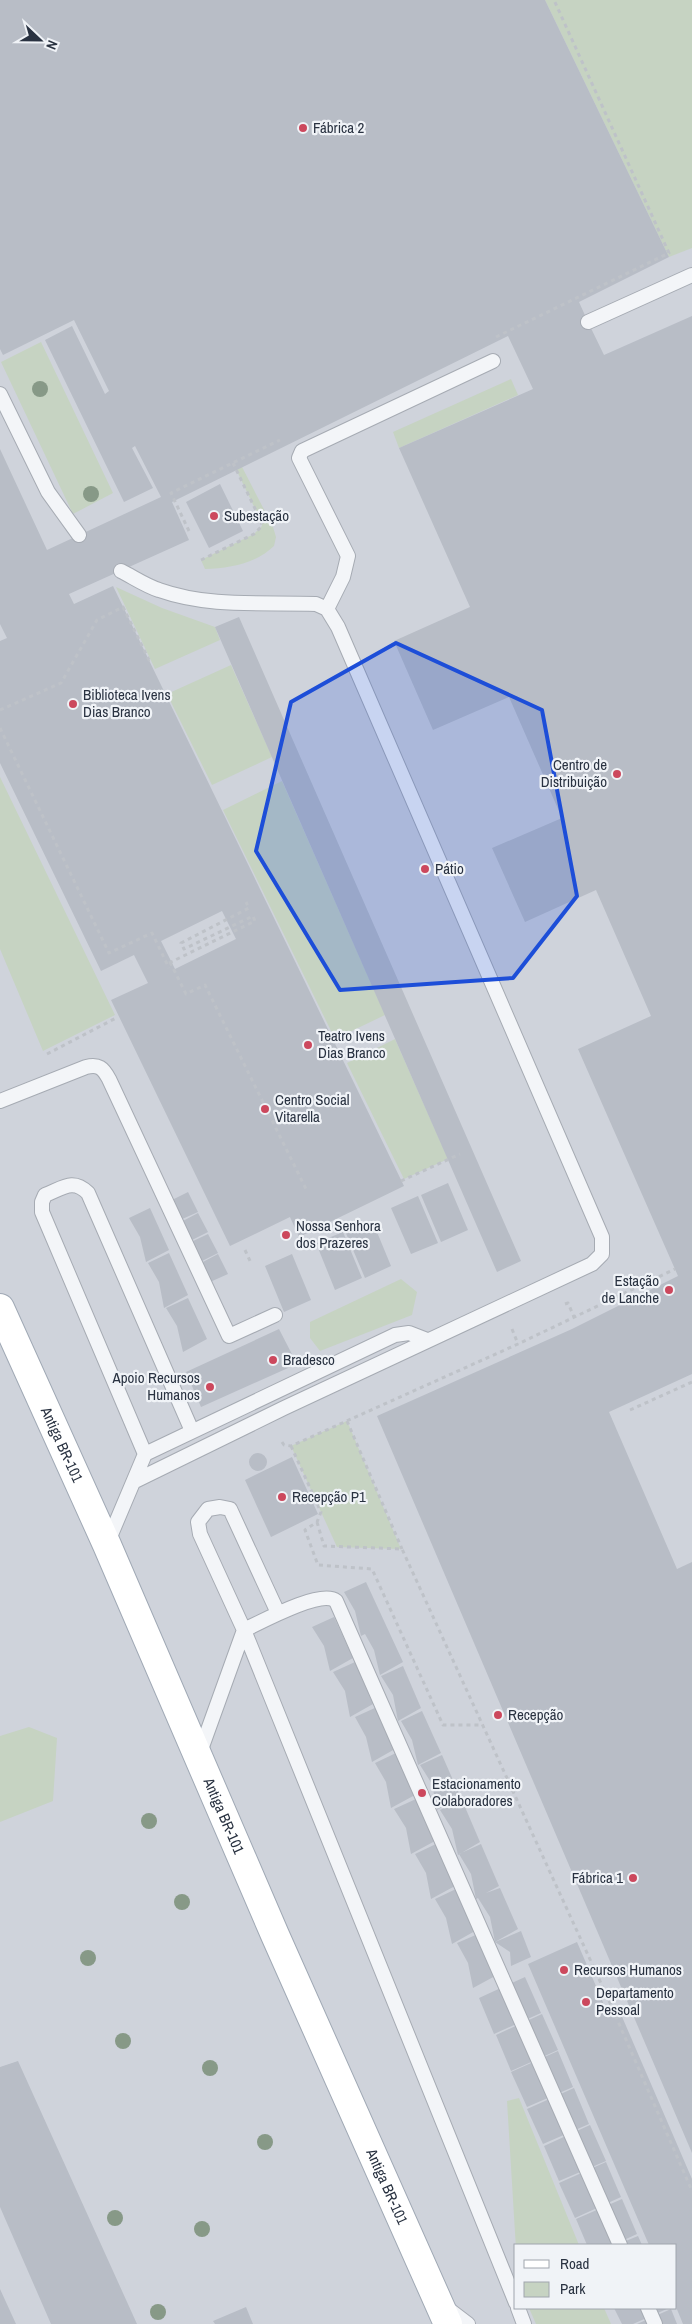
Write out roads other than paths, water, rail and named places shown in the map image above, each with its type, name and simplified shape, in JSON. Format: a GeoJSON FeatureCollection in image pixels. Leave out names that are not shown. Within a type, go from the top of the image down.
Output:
{"type":"FeatureCollection","features":[{"type":"Feature","properties":{"kind":"main road","name":"Antiga BR-101"},"geometry":{"type":"LineString","coordinates":[[0,1308],[107,1545],[282,1952],[443,2313]]}},
{"type":"Feature","properties":{"kind":"lane"},"geometry":{"type":"LineString","coordinates":[[588,322],[692,275]]}},
{"type":"Feature","properties":{"kind":"lane"},"geometry":{"type":"LineString","coordinates":[[327,609],[343,577],[348,556],[300,458],[302,451],[493,361]]}},
{"type":"Feature","properties":{"kind":"lane"},"geometry":{"type":"LineString","coordinates":[[0,394],[48,492],[80,534]]}},
{"type":"Feature","properties":{"kind":"lane"},"geometry":{"type":"LineString","coordinates":[[121,571],[157,590],[186,598],[236,604],[316,604],[327,609],[338,627],[602,1237],[602,1254],[592,1264],[428,1340],[135,1481]]}},
{"type":"Feature","properties":{"kind":"lane"},"geometry":{"type":"LineString","coordinates":[[0,1102],[86,1067],[96,1065],[102,1067],[229,1336],[275,1314]]}},
{"type":"Feature","properties":{"kind":"lane"},"geometry":{"type":"LineString","coordinates":[[107,1545],[145,1454],[42,1212],[42,1202],[45,1195],[72,1184],[81,1186],[88,1193],[192,1431]]}},
{"type":"Feature","properties":{"kind":"lane"},"geometry":{"type":"LineString","coordinates":[[145,1454],[395,1335],[409,1333],[428,1340]]}},
{"type":"Feature","properties":{"kind":"lane"},"geometry":{"type":"LineString","coordinates":[[278,1613],[230,1510],[220,1507],[208,1509],[198,1522],[200,1534],[244,1630],[514,2298]]}},
{"type":"Feature","properties":{"kind":"lane"},"geometry":{"type":"LineString","coordinates":[[198,1758],[244,1630],[292,1606],[324,1599],[333,1599],[338,1604],[620,2244]]}},
{"type":"Feature","properties":{"kind":"lane"},"geometry":{"type":"LineString","coordinates":[[518,2309],[524,2324]]}},
{"type":"Feature","properties":{"kind":"lane"},"geometry":{"type":"LineString","coordinates":[[648,2309],[655,2324]]}},
{"type":"Feature","properties":{"kind":"lane"},"geometry":{"type":"LineString","coordinates":[[443,2313],[468,2324]]}},
{"type":"Feature","properties":{"kind":"place","name":"Fábrica 2"},"geometry":{"type":"Point","coordinates":[303,128]}},
{"type":"Feature","properties":{"kind":"place","name":"Subestação"},"geometry":{"type":"Point","coordinates":[214,516]}},
{"type":"Feature","properties":{"kind":"place","name":"Biblioteca Ivens Dias Branco"},"geometry":{"type":"Point","coordinates":[73,704]}},
{"type":"Feature","properties":{"kind":"place","name":"Centro de Distribuição"},"geometry":{"type":"Point","coordinates":[617,774]}},
{"type":"Feature","properties":{"kind":"place","name":"Pátio"},"geometry":{"type":"Point","coordinates":[425,869]}},
{"type":"Feature","properties":{"kind":"place","name":"Teatro Ivens Dias Branco"},"geometry":{"type":"Point","coordinates":[308,1045]}},
{"type":"Feature","properties":{"kind":"place","name":"Centro Social Vitarella"},"geometry":{"type":"Point","coordinates":[265,1109]}},
{"type":"Feature","properties":{"kind":"place","name":"Nossa Senhora dos Prazeres"},"geometry":{"type":"Point","coordinates":[286,1235]}},
{"type":"Feature","properties":{"kind":"place","name":"Estação de Lanche"},"geometry":{"type":"Point","coordinates":[669,1290]}},
{"type":"Feature","properties":{"kind":"place","name":"Bradesco"},"geometry":{"type":"Point","coordinates":[273,1360]}},
{"type":"Feature","properties":{"kind":"place","name":"Apoio Recursos Humanos"},"geometry":{"type":"Point","coordinates":[210,1387]}},
{"type":"Feature","properties":{"kind":"place","name":"Recepção P1"},"geometry":{"type":"Point","coordinates":[282,1497]}},
{"type":"Feature","properties":{"kind":"place","name":"Recepção"},"geometry":{"type":"Point","coordinates":[498,1715]}},
{"type":"Feature","properties":{"kind":"place","name":"Estacionamento Colaboradores"},"geometry":{"type":"Point","coordinates":[422,1793]}},
{"type":"Feature","properties":{"kind":"place","name":"Fábrica 1"},"geometry":{"type":"Point","coordinates":[633,1878]}},
{"type":"Feature","properties":{"kind":"place","name":"Recursos Humanos"},"geometry":{"type":"Point","coordinates":[564,1970]}},
{"type":"Feature","properties":{"kind":"place","name":"Departamento Pessoal"},"geometry":{"type":"Point","coordinates":[586,2002]}}]}
